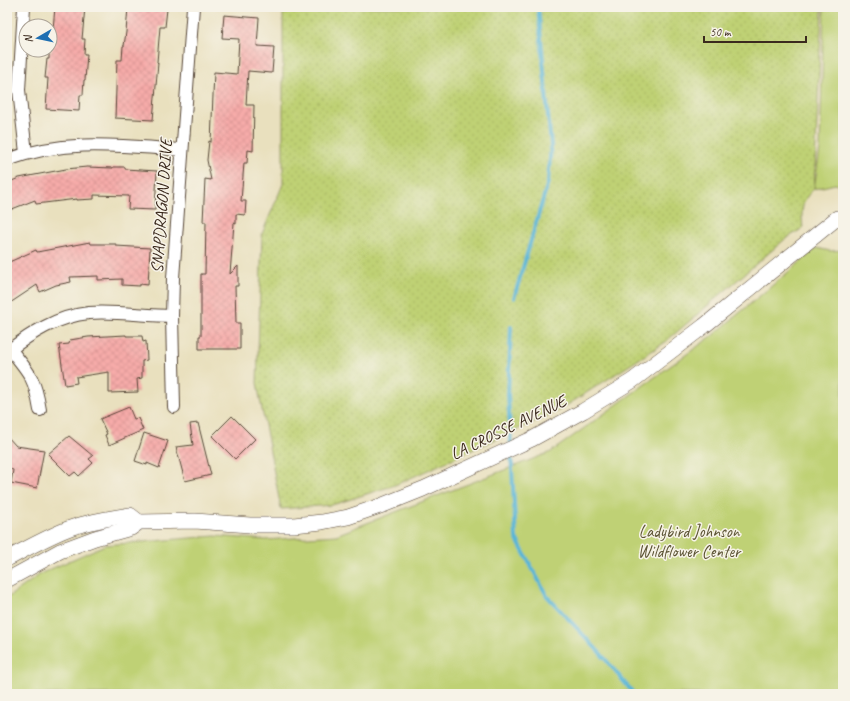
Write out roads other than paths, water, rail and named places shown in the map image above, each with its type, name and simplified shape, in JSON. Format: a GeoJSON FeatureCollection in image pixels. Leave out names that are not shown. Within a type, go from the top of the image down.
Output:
{"type":"FeatureCollection","features":[{"type":"Feature","properties":{"kind":"street"},"geometry":{"type":"LineString","coordinates":[[24,7],[19,90],[26,153]]}},
{"type":"Feature","properties":{"kind":"street","name":"SNAPDRAGON DRIVE"},"geometry":{"type":"LineString","coordinates":[[174,407],[172,316],[174,263],[193,7]]}},
{"type":"Feature","properties":{"kind":"street"},"geometry":{"type":"LineString","coordinates":[[7,160],[26,153],[59,147],[99,144],[182,150]]}},
{"type":"Feature","properties":{"kind":"street","name":"LA CROSSE AVENUE"},"geometry":{"type":"LineString","coordinates":[[8,577],[60,551],[95,538],[131,528],[139,522],[195,521],[250,525],[294,525],[322,522],[345,517],[383,505],[497,456],[532,439],[632,381],[704,326],[837,218]]}},
{"type":"Feature","properties":{"kind":"street"},"geometry":{"type":"LineString","coordinates":[[40,410],[33,380],[28,371],[9,350],[34,332],[62,319],[77,315],[100,313],[172,316]]}},
{"type":"Feature","properties":{"kind":"street","name":"LA CROSSE AVENUE"},"geometry":{"type":"LineString","coordinates":[[7,559],[37,543],[73,527],[109,518],[130,515],[139,522]]}},
{"type":"Feature","properties":{"kind":"waterway"},"geometry":{"type":"LineString","coordinates":[[514,298],[548,182],[551,146],[538,7]]}},
{"type":"Feature","properties":{"kind":"waterway"},"geometry":{"type":"LineString","coordinates":[[511,327],[508,396],[511,445]]}},
{"type":"Feature","properties":{"kind":"waterway"},"geometry":{"type":"LineString","coordinates":[[511,452],[516,538],[547,596],[601,654],[634,694]]}},
{"type":"Feature","properties":{"kind":"park label","name":"Ladybird Johnson Wildflower Center"},"geometry":{"type":"Point","coordinates":[689,541]}}]}
